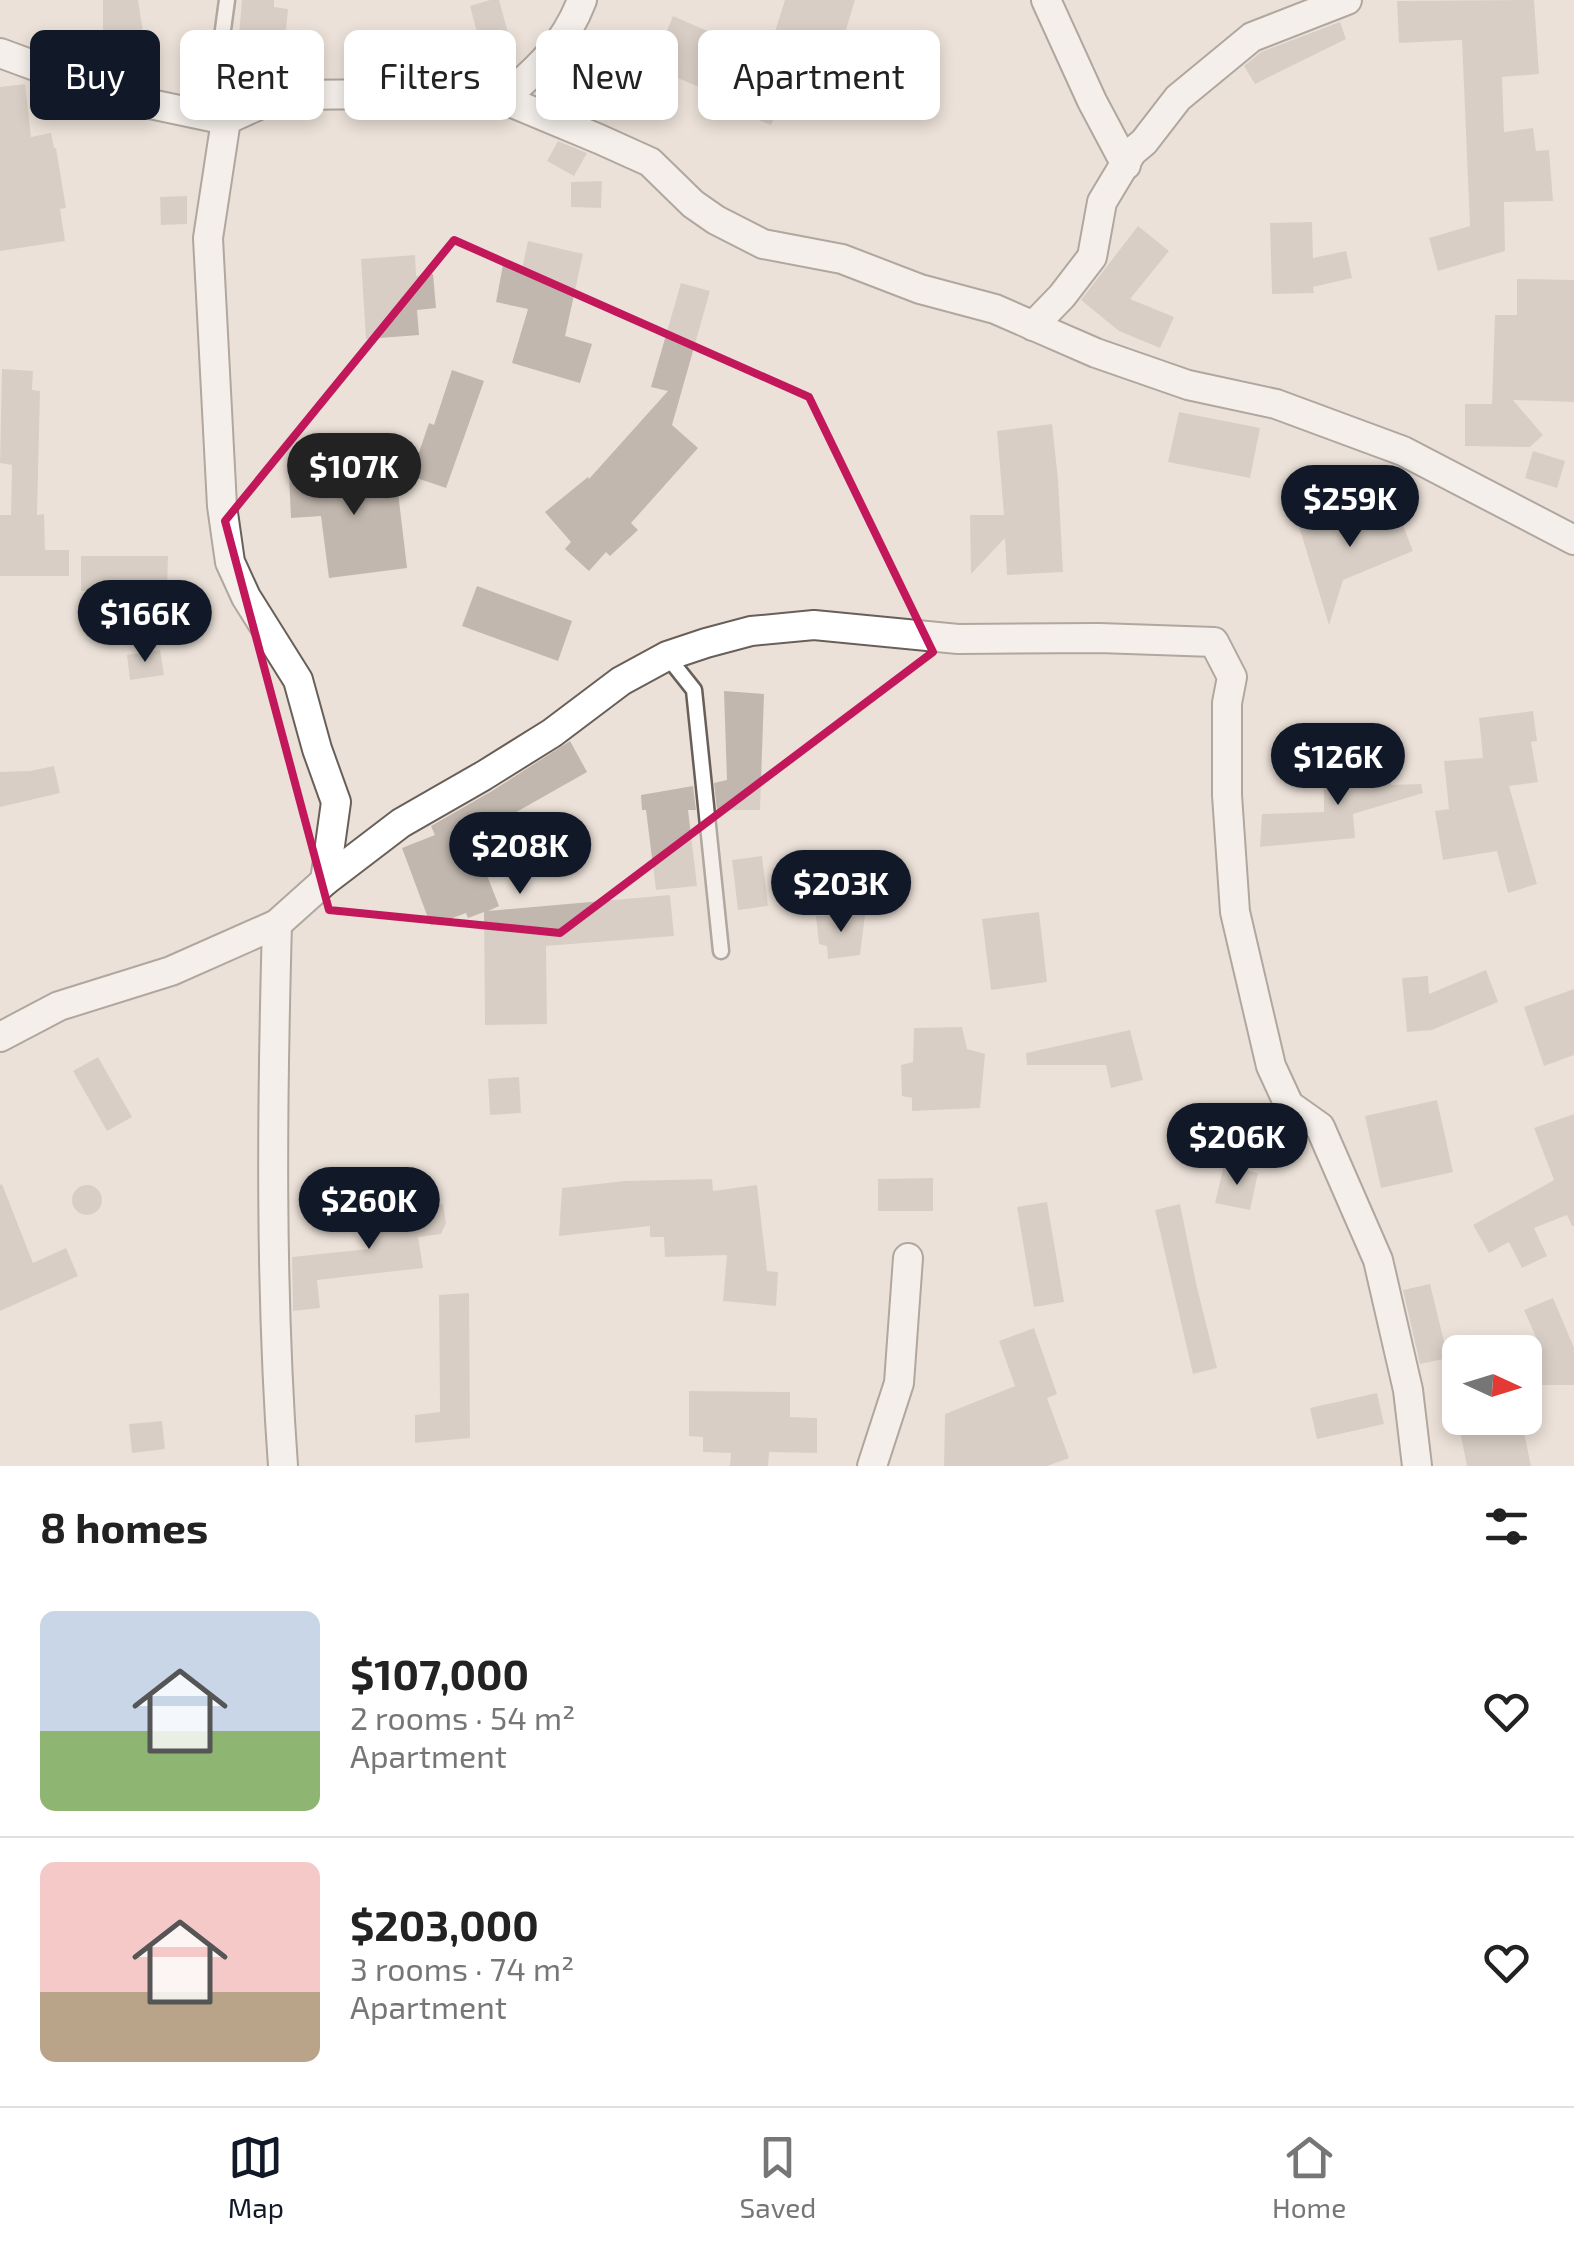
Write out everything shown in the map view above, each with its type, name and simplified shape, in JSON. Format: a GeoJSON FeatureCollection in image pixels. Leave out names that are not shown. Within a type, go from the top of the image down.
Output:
{"type":"FeatureCollection","features":[{"type":"Feature","properties":{"kind":"street"},"geometry":{"type":"LineString","coordinates":[[516,88],[543,65],[562,40],[582,0]]}},
{"type":"Feature","properties":{"kind":"street"},"geometry":{"type":"LineString","coordinates":[[1046,0],[1126,165]]}},
{"type":"Feature","properties":{"kind":"street"},"geometry":{"type":"LineString","coordinates":[[1033,326],[1092,257],[1102,202],[1132,152],[1178,98],[1252,37],[1347,0]]}},
{"type":"Feature","properties":{"kind":"street"},"geometry":{"type":"LineString","coordinates":[[0,54],[122,98],[180,111]]}},
{"type":"Feature","properties":{"kind":"street"},"geometry":{"type":"LineString","coordinates":[[516,104],[650,162],[693,204],[763,244],[842,259],[920,289],[995,309],[1096,353],[1169,379],[1276,404],[1402,451],[1574,540]]}},
{"type":"Feature","properties":{"kind":"street"},"geometry":{"type":"LineString","coordinates":[[218,120],[208,238],[222,506],[230,562],[246,597],[298,680],[336,802],[325,881]]}},
{"type":"Feature","properties":{"kind":"street"},"geometry":{"type":"LineString","coordinates":[[0,1038],[59,1006],[171,971],[277,924],[325,881],[401,823],[552,733],[621,681],[668,656],[751,631],[814,625],[958,639],[1158,638],[1214,642],[1232,677],[1227,704],[1227,795],[1235,912],[1271,1066],[1289,1105],[1320,1128],[1378,1260],[1408,1390],[1418,1466]]}},
{"type":"Feature","properties":{"kind":"street"},"geometry":{"type":"LineString","coordinates":[[277,924],[274,1272],[283,1466]]}},
{"type":"Feature","properties":{"kind":"street"},"geometry":{"type":"LineString","coordinates":[[872,1466],[899,1383],[908,1258]]}},
{"type":"Feature","properties":{"kind":"lane"},"geometry":{"type":"LineString","coordinates":[[225,30],[227,0]]}},
{"type":"Feature","properties":{"kind":"lane"},"geometry":{"type":"LineString","coordinates":[[668,656],[694,690],[720,951]]}},
{"type":"Feature","properties":{"kind":"highlighted area"},"geometry":{"type":"Polygon","coordinates":[[[454,240],[809,397],[933,652],[560,933],[329,910],[225,521],[454,240]]]}},
{"type":"Feature","properties":{"kind":"building"},"geometry":{"type":"Polygon","coordinates":[[[103,0],[138,0],[143,30],[103,30],[103,0]]]}},
{"type":"Feature","properties":{"kind":"building"},"geometry":{"type":"Polygon","coordinates":[[[242,0],[274,0],[274,7],[288,9],[286,30],[239,30],[242,0]]]}},
{"type":"Feature","properties":{"kind":"building"},"geometry":{"type":"Polygon","coordinates":[[[499,0],[507,30],[476,30],[470,6],[499,0]]]}},
{"type":"Feature","properties":{"kind":"building"},"geometry":{"type":"Polygon","coordinates":[[[785,0],[855,0],[846,30],[776,30],[785,0]]]}},
{"type":"Feature","properties":{"kind":"building"},"geometry":{"type":"Polygon","coordinates":[[[1534,0],[1539,74],[1502,77],[1504,132],[1533,128],[1536,151],[1549,150],[1553,201],[1504,202],[1505,251],[1438,271],[1429,238],[1470,226],[1462,40],[1399,43],[1397,1],[1534,0]]]}},
{"type":"Feature","properties":{"kind":"building"},"geometry":{"type":"Polygon","coordinates":[[[673,16],[705,30],[698,30],[698,87],[678,78],[678,30],[667,30],[673,16]]]}},
{"type":"Feature","properties":{"kind":"building"},"geometry":{"type":"Polygon","coordinates":[[[1340,22],[1346,39],[1255,84],[1244,66],[1261,52],[1340,22]]]}},
{"type":"Feature","properties":{"kind":"building"},"geometry":{"type":"Polygon","coordinates":[[[25,84],[31,137],[51,133],[56,148],[66,208],[60,209],[65,241],[0,251],[0,87],[25,84]]]}},
{"type":"Feature","properties":{"kind":"building"},"geometry":{"type":"Polygon","coordinates":[[[558,141],[587,153],[574,176],[547,161],[558,141]]]}},
{"type":"Feature","properties":{"kind":"building"},"geometry":{"type":"Polygon","coordinates":[[[602,181],[601,208],[571,207],[571,182],[602,181]]]}},
{"type":"Feature","properties":{"kind":"building"},"geometry":{"type":"Polygon","coordinates":[[[187,196],[187,224],[161,225],[160,197],[187,196]]]}},
{"type":"Feature","properties":{"kind":"building"},"geometry":{"type":"Polygon","coordinates":[[[1312,222],[1313,258],[1346,251],[1352,278],[1313,287],[1314,293],[1272,294],[1270,223],[1312,222]]]}},
{"type":"Feature","properties":{"kind":"building"},"geometry":{"type":"Polygon","coordinates":[[[1138,226],[1169,251],[1130,299],[1174,317],[1160,348],[1119,331],[1081,300],[1138,226]]]}},
{"type":"Feature","properties":{"kind":"building"},"geometry":{"type":"Polygon","coordinates":[[[528,241],[583,254],[565,336],[592,344],[580,383],[512,363],[528,309],[496,302],[503,265],[522,269],[528,241]]]}},
{"type":"Feature","properties":{"kind":"building"},"geometry":{"type":"Polygon","coordinates":[[[415,255],[416,276],[433,274],[436,308],[417,310],[419,335],[366,339],[361,259],[415,255]]]}},
{"type":"Feature","properties":{"kind":"building"},"geometry":{"type":"Polygon","coordinates":[[[1517,279],[1574,280],[1574,402],[1513,400],[1543,435],[1530,447],[1465,446],[1465,404],[1492,404],[1495,315],[1517,315],[1517,279]]]}},
{"type":"Feature","properties":{"kind":"building"},"geometry":{"type":"Polygon","coordinates":[[[681,283],[710,291],[672,425],[698,448],[631,523],[638,530],[610,556],[606,552],[589,571],[565,549],[571,542],[545,512],[589,479],[668,391],[651,387],[681,283]]]}},
{"type":"Feature","properties":{"kind":"building"},"geometry":{"type":"Polygon","coordinates":[[[2,369],[33,371],[32,390],[40,391],[37,515],[44,514],[45,550],[69,550],[69,576],[0,576],[0,515],[11,515],[12,465],[0,463],[2,369]]]}},
{"type":"Feature","properties":{"kind":"building"},"geometry":{"type":"Polygon","coordinates":[[[452,370],[484,381],[446,488],[411,476],[429,423],[434,425],[452,370]]]}},
{"type":"Feature","properties":{"kind":"building"},"geometry":{"type":"Polygon","coordinates":[[[1179,412],[1260,428],[1250,478],[1168,462],[1179,412]]]}},
{"type":"Feature","properties":{"kind":"building"},"geometry":{"type":"Polygon","coordinates":[[[1052,424],[1063,572],[1007,575],[1005,538],[971,574],[970,515],[1004,515],[997,431],[1052,424]]]}},
{"type":"Feature","properties":{"kind":"building"},"geometry":{"type":"Polygon","coordinates":[[[1533,451],[1565,461],[1557,488],[1525,478],[1533,451]]]}},
{"type":"Feature","properties":{"kind":"building"},"geometry":{"type":"Polygon","coordinates":[[[395,467],[407,568],[329,578],[321,516],[291,518],[289,473],[395,467]]]}},
{"type":"Feature","properties":{"kind":"building"},"geometry":{"type":"Polygon","coordinates":[[[1397,510],[1413,551],[1343,580],[1329,625],[1298,523],[1334,511],[1341,533],[1397,510]]]}},
{"type":"Feature","properties":{"kind":"building"},"geometry":{"type":"Polygon","coordinates":[[[81,556],[168,556],[167,592],[81,591],[81,556]]]}},
{"type":"Feature","properties":{"kind":"building"},"geometry":{"type":"Polygon","coordinates":[[[477,586],[572,621],[558,661],[462,626],[477,586]]]}},
{"type":"Feature","properties":{"kind":"building"},"geometry":{"type":"Polygon","coordinates":[[[160,650],[164,675],[130,680],[127,655],[160,650]]]}},
{"type":"Feature","properties":{"kind":"building"},"geometry":{"type":"Polygon","coordinates":[[[724,691],[764,694],[760,810],[717,810],[714,783],[727,780],[724,691]]]}},
{"type":"Feature","properties":{"kind":"building"},"geometry":{"type":"Polygon","coordinates":[[[1533,711],[1537,741],[1531,742],[1538,782],[1509,786],[1537,884],[1508,893],[1497,851],[1443,860],[1435,811],[1449,809],[1444,761],[1483,758],[1479,718],[1533,711]]]}},
{"type":"Feature","properties":{"kind":"building"},"geometry":{"type":"Polygon","coordinates":[[[570,741],[587,772],[472,837],[499,906],[488,911],[670,895],[674,936],[546,946],[547,1024],[485,1025],[484,912],[468,918],[466,913],[431,926],[402,848],[435,835],[431,826],[570,741]]]}},
{"type":"Feature","properties":{"kind":"building"},"geometry":{"type":"Polygon","coordinates":[[[1381,751],[1391,785],[1421,784],[1423,793],[1353,814],[1355,838],[1260,847],[1262,814],[1324,812],[1324,788],[1362,786],[1354,760],[1381,751]]]}},
{"type":"Feature","properties":{"kind":"building"},"geometry":{"type":"Polygon","coordinates":[[[54,766],[60,793],[0,807],[0,772],[54,766]]]}},
{"type":"Feature","properties":{"kind":"building"},"geometry":{"type":"Polygon","coordinates":[[[693,786],[696,810],[688,810],[697,886],[656,890],[641,795],[693,786]]]}},
{"type":"Feature","properties":{"kind":"building"},"geometry":{"type":"Polygon","coordinates":[[[762,856],[768,906],[738,910],[732,860],[762,856]]]}},
{"type":"Feature","properties":{"kind":"building"},"geometry":{"type":"Polygon","coordinates":[[[1039,912],[1047,982],[991,990],[982,919],[1039,912]]]}},
{"type":"Feature","properties":{"kind":"building"},"geometry":{"type":"Polygon","coordinates":[[[865,915],[860,955],[828,959],[827,946],[819,944],[816,916],[865,915]]]}},
{"type":"Feature","properties":{"kind":"building"},"geometry":{"type":"Polygon","coordinates":[[[1486,970],[1498,1002],[1432,1030],[1407,1032],[1402,978],[1428,976],[1429,994],[1486,970]]]}},
{"type":"Feature","properties":{"kind":"building"},"geometry":{"type":"Polygon","coordinates":[[[1574,989],[1574,1055],[1544,1066],[1524,1007],[1574,989]]]}},
{"type":"Feature","properties":{"kind":"building"},"geometry":{"type":"Polygon","coordinates":[[[962,1027],[967,1049],[985,1054],[980,1108],[912,1111],[912,1098],[902,1096],[901,1065],[913,1062],[914,1028],[962,1027]]]}},
{"type":"Feature","properties":{"kind":"building"},"geometry":{"type":"Polygon","coordinates":[[[1130,1030],[1143,1080],[1111,1088],[1106,1065],[1027,1065],[1026,1053],[1130,1030]]]}},
{"type":"Feature","properties":{"kind":"building"},"geometry":{"type":"Polygon","coordinates":[[[98,1057],[132,1117],[107,1131],[73,1071],[98,1057]]]}},
{"type":"Feature","properties":{"kind":"building"},"geometry":{"type":"Polygon","coordinates":[[[519,1077],[521,1113],[490,1115],[488,1079],[519,1077]]]}},
{"type":"Feature","properties":{"kind":"building"},"geometry":{"type":"Polygon","coordinates":[[[1437,1100],[1453,1172],[1381,1188],[1365,1116],[1437,1100]]]}},
{"type":"Feature","properties":{"kind":"building"},"geometry":{"type":"Polygon","coordinates":[[[1574,1114],[1574,1226],[1567,1215],[1534,1228],[1547,1256],[1522,1268],[1509,1242],[1489,1253],[1473,1225],[1554,1180],[1534,1128],[1574,1114]]]}},
{"type":"Feature","properties":{"kind":"building"},"geometry":{"type":"Polygon","coordinates":[[[1224,1165],[1258,1173],[1250,1210],[1215,1203],[1224,1165]]]}},
{"type":"Feature","properties":{"kind":"building"},"geometry":{"type":"Polygon","coordinates":[[[933,1178],[933,1211],[878,1211],[878,1179],[933,1178]]]}},
{"type":"Feature","properties":{"kind":"building"},"geometry":{"type":"Polygon","coordinates":[[[712,1179],[713,1191],[757,1185],[767,1271],[778,1272],[776,1306],[723,1301],[727,1255],[665,1257],[664,1237],[650,1237],[650,1226],[559,1236],[562,1188],[625,1181],[712,1179]]]}},
{"type":"Feature","properties":{"kind":"building"},"geometry":{"type":"Polygon","coordinates":[[[0,1185],[33,1263],[66,1248],[78,1276],[0,1311],[0,1185]]]}},
{"type":"Feature","properties":{"kind":"building"},"geometry":{"type":"Polygon","coordinates":[[[87,1185],[98,1189],[102,1200],[98,1211],[87,1215],[76,1211],[72,1200],[76,1189],[87,1185]]]}},
{"type":"Feature","properties":{"kind":"building"},"geometry":{"type":"Polygon","coordinates":[[[1047,1202],[1064,1302],[1034,1307],[1017,1207],[1047,1202]]]}},
{"type":"Feature","properties":{"kind":"building"},"geometry":{"type":"Polygon","coordinates":[[[443,1204],[446,1223],[441,1234],[418,1237],[423,1268],[317,1280],[320,1308],[293,1311],[292,1257],[369,1249],[364,1215],[443,1204]]]}},
{"type":"Feature","properties":{"kind":"building"},"geometry":{"type":"Polygon","coordinates":[[[1180,1204],[1217,1368],[1193,1374],[1155,1210],[1180,1204]]]}},
{"type":"Feature","properties":{"kind":"building"},"geometry":{"type":"Polygon","coordinates":[[[1430,1284],[1442,1335],[1442,1359],[1420,1364],[1403,1290],[1430,1284]]]}},
{"type":"Feature","properties":{"kind":"building"},"geometry":{"type":"Polygon","coordinates":[[[469,1293],[470,1438],[415,1443],[415,1415],[440,1412],[439,1295],[469,1293]]]}},
{"type":"Feature","properties":{"kind":"building"},"geometry":{"type":"Polygon","coordinates":[[[1553,1298],[1574,1348],[1574,1385],[1542,1385],[1542,1335],[1535,1335],[1524,1310],[1553,1298]]]}},
{"type":"Feature","properties":{"kind":"building"},"geometry":{"type":"Polygon","coordinates":[[[1034,1328],[1057,1394],[1047,1398],[1069,1458],[1047,1466],[944,1466],[945,1414],[1015,1386],[999,1341],[1034,1328]]]}},
{"type":"Feature","properties":{"kind":"building"},"geometry":{"type":"Polygon","coordinates":[[[689,1391],[790,1392],[790,1417],[817,1418],[817,1453],[769,1452],[768,1466],[730,1466],[731,1453],[703,1452],[703,1437],[689,1436],[689,1391]]]}},
{"type":"Feature","properties":{"kind":"building"},"geometry":{"type":"Polygon","coordinates":[[[1377,1393],[1384,1424],[1317,1439],[1310,1408],[1377,1393]]]}},
{"type":"Feature","properties":{"kind":"building"},"geometry":{"type":"Polygon","coordinates":[[[162,1421],[165,1449],[132,1453],[129,1424],[162,1421]]]}},
{"type":"Feature","properties":{"kind":"building"},"geometry":{"type":"Polygon","coordinates":[[[1461,1435],[1525,1435],[1531,1466],[1467,1466],[1461,1435]]]}}]}
